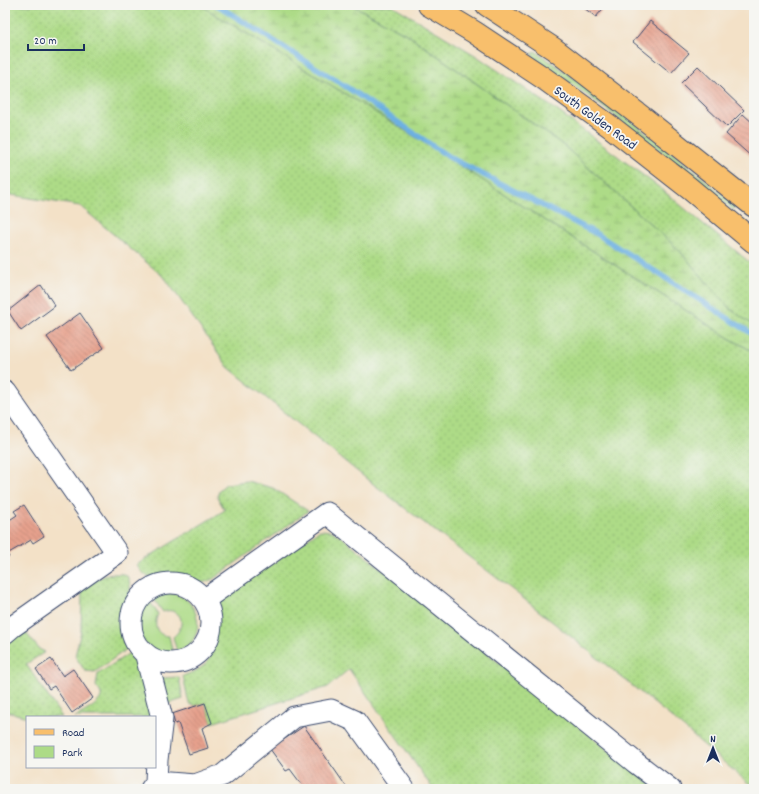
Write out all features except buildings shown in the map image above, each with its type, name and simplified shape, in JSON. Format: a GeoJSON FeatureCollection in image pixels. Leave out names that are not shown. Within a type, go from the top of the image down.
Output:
{"type":"FeatureCollection","features":[{"type":"Feature","properties":{"kind":"main road","name":"South Golden Road"},"geometry":{"type":"LineString","coordinates":[[429,5],[474,32],[542,77],[611,127],[689,188],[754,242]]}},
{"type":"Feature","properties":{"kind":"main road","name":"South Golden Road"},"geometry":{"type":"LineString","coordinates":[[495,7],[560,54],[754,206]]}},
{"type":"Feature","properties":{"kind":"main road"},"geometry":{"type":"LineString","coordinates":[[474,32],[495,7]]}},
{"type":"Feature","properties":{"kind":"lane"},"geometry":{"type":"LineString","coordinates":[[5,392],[117,553],[5,633]]}},
{"type":"Feature","properties":{"kind":"lane"},"geometry":{"type":"LineString","coordinates":[[204,600],[327,513],[670,789]]}},
{"type":"Feature","properties":{"kind":"lane"},"geometry":{"type":"LineString","coordinates":[[167,583],[181,584],[194,590],[204,600],[210,611],[211,624],[209,636],[203,648],[194,656],[183,662],[170,664],[157,662],[146,656],[136,646],[131,633],[130,619],[134,605],[142,594],[154,586],[167,583]]}},
{"type":"Feature","properties":{"kind":"lane"},"geometry":{"type":"LineString","coordinates":[[146,656],[162,718],[156,766]]}},
{"type":"Feature","properties":{"kind":"lane"},"geometry":{"type":"LineString","coordinates":[[156,768],[153,786],[195,785],[223,776],[294,717],[331,710],[355,721],[404,789]]}},
{"type":"Feature","properties":{"kind":"green space"},"geometry":{"type":"Polygon","coordinates":[[[5,5],[200,5],[401,128],[729,338],[754,352],[754,788],[670,716],[514,591],[368,480],[228,367],[165,278],[80,206],[5,194],[5,5]]]}},
{"type":"Feature","properties":{"kind":"green space"},"geometry":{"type":"Polygon","coordinates":[[[200,5],[352,5],[408,35],[563,145],[678,249],[730,309],[754,326],[754,352],[729,338],[401,128],[200,5]]]}},
{"type":"Feature","properties":{"kind":"green space"},"geometry":{"type":"Polygon","coordinates":[[[352,5],[392,5],[475,55],[555,109],[660,188],[754,266],[754,326],[730,309],[678,249],[563,145],[408,35],[352,5]]]}},
{"type":"Feature","properties":{"kind":"green space"},"geometry":{"type":"Polygon","coordinates":[[[535,51],[610,105],[674,154],[736,206],[733,210],[634,131],[532,56],[532,53],[535,51]]]}},
{"type":"Feature","properties":{"kind":"green space"},"geometry":{"type":"Polygon","coordinates":[[[247,481],[273,488],[308,511],[213,579],[206,582],[197,583],[171,577],[154,578],[144,574],[140,570],[137,565],[145,559],[225,510],[217,497],[219,490],[226,484],[247,481]]]}},
{"type":"Feature","properties":{"kind":"green space"},"geometry":{"type":"Polygon","coordinates":[[[320,530],[332,531],[343,538],[657,789],[433,789],[349,669],[328,687],[212,723],[205,703],[194,706],[189,704],[183,676],[199,669],[208,660],[209,647],[214,632],[216,606],[218,602],[320,530]]]}},
{"type":"Feature","properties":{"kind":"green space"},"geometry":{"type":"Polygon","coordinates":[[[112,574],[123,574],[127,576],[130,585],[130,592],[123,609],[121,624],[123,639],[128,648],[95,672],[85,671],[75,656],[81,631],[82,589],[100,578],[112,574]]]}},
{"type":"Feature","properties":{"kind":"green space"},"geometry":{"type":"Polygon","coordinates":[[[162,593],[180,595],[187,600],[196,614],[198,623],[194,639],[188,646],[177,652],[173,637],[179,631],[181,625],[180,617],[172,611],[163,612],[153,598],[154,595],[162,593]]]}},
{"type":"Feature","properties":{"kind":"green space"},"geometry":{"type":"Polygon","coordinates":[[[149,600],[158,614],[156,625],[158,632],[169,636],[173,653],[162,653],[152,649],[144,643],[139,635],[137,617],[141,608],[149,600]]]}},
{"type":"Feature","properties":{"kind":"green space"},"geometry":{"type":"Polygon","coordinates":[[[23,629],[39,649],[45,652],[26,664],[61,716],[26,717],[5,712],[5,642],[23,629]]]}},
{"type":"Feature","properties":{"kind":"green space"},"geometry":{"type":"Polygon","coordinates":[[[131,652],[139,660],[153,716],[77,716],[99,701],[101,693],[96,686],[98,674],[131,652]]]}},
{"type":"Feature","properties":{"kind":"green space"},"geometry":{"type":"Polygon","coordinates":[[[179,677],[183,699],[164,705],[160,679],[179,677]]]}},
{"type":"Feature","properties":{"kind":"waterway"},"geometry":{"type":"LineString","coordinates":[[217,5],[345,86],[449,157],[597,234],[754,335]]}}]}
